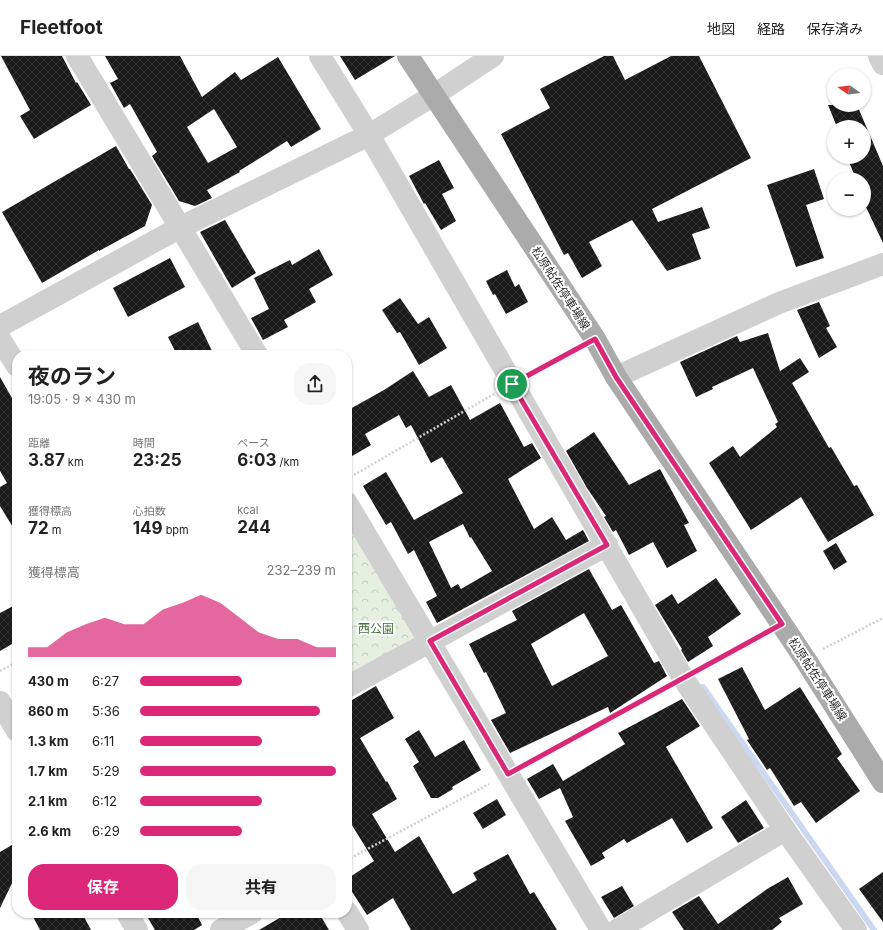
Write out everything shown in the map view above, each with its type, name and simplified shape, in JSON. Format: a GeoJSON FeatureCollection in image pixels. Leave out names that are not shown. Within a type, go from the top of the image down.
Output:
{"type":"FeatureCollection","features":[{"type":"Feature","properties":{"kind":"main road","name":"松原帖佐停車場線"},"geometry":{"type":"LineString","coordinates":[[408,56],[595,339],[616,377],[805,659],[883,782]]}},
{"type":"Feature","properties":{"kind":"street"},"geometry":{"type":"LineString","coordinates":[[77,56],[179,228],[254,350]]}},
{"type":"Feature","properties":{"kind":"street"},"geometry":{"type":"LineString","coordinates":[[320,56],[369,135],[683,678],[785,830],[856,930]]}},
{"type":"Feature","properties":{"kind":"street"},"geometry":{"type":"LineString","coordinates":[[0,326],[179,228],[369,135],[493,56]]}},
{"type":"Feature","properties":{"kind":"street"},"geometry":{"type":"LineString","coordinates":[[879,56],[883,64]]}},
{"type":"Feature","properties":{"kind":"street"},"geometry":{"type":"LineString","coordinates":[[616,377],[778,303],[883,264]]}},
{"type":"Feature","properties":{"kind":"street"},"geometry":{"type":"LineString","coordinates":[[0,339],[12,358]]}},
{"type":"Feature","properties":{"kind":"street"},"geometry":{"type":"LineString","coordinates":[[352,511],[601,930]]}},
{"type":"Feature","properties":{"kind":"street"},"geometry":{"type":"LineString","coordinates":[[352,684],[607,545]]}},
{"type":"Feature","properties":{"kind":"street"},"geometry":{"type":"LineString","coordinates":[[0,702],[12,722]]}},
{"type":"Feature","properties":{"kind":"street"},"geometry":{"type":"LineString","coordinates":[[618,930],[785,830]]}},
{"type":"Feature","properties":{"kind":"street"},"geometry":{"type":"LineString","coordinates":[[130,918],[137,930]]}},
{"type":"Feature","properties":{"kind":"street"},"geometry":{"type":"LineString","coordinates":[[221,930],[243,918]]}},
{"type":"Feature","properties":{"kind":"street"},"geometry":{"type":"LineString","coordinates":[[351,918],[358,930]]}},
{"type":"Feature","properties":{"kind":"path"},"geometry":{"type":"LineString","coordinates":[[352,477],[512,384],[595,339]]}},
{"type":"Feature","properties":{"kind":"path"},"geometry":{"type":"LineString","coordinates":[[805,659],[883,618]]}},
{"type":"Feature","properties":{"kind":"path"},"geometry":{"type":"LineString","coordinates":[[352,857],[782,624]]}},
{"type":"Feature","properties":{"kind":"path"},"geometry":{"type":"LineString","coordinates":[[0,671],[12,665]]}},
{"type":"Feature","properties":{"kind":"green space","name":"西公園"},"geometry":{"type":"Polygon","coordinates":[[[352,528],[417,639],[352,677],[352,528]]]}},
{"type":"Feature","properties":{"kind":"building"},"geometry":{"type":"Polygon","coordinates":[[[1,56],[62,56],[76,83],[77,82],[91,105],[34,139],[20,116],[30,110],[1,56]]]}},
{"type":"Feature","properties":{"kind":"building"},"geometry":{"type":"Polygon","coordinates":[[[105,56],[180,56],[202,97],[235,72],[241,80],[278,57],[321,129],[291,147],[287,141],[239,171],[240,172],[207,190],[212,198],[195,206],[179,201],[152,156],[157,152],[130,104],[124,108],[110,83],[118,79],[105,56]],[[214,109],[187,127],[208,163],[237,147],[214,109]]]}},
{"type":"Feature","properties":{"kind":"building"},"geometry":{"type":"Polygon","coordinates":[[[340,56],[395,56],[355,80],[340,56]]]}},
{"type":"Feature","properties":{"kind":"building"},"geometry":{"type":"Polygon","coordinates":[[[604,56],[613,56],[625,80],[671,56],[699,56],[751,158],[652,209],[658,222],[702,207],[710,228],[692,234],[701,259],[667,271],[632,220],[589,242],[602,266],[582,278],[568,253],[564,255],[501,134],[550,108],[540,89],[604,56]]]}},
{"type":"Feature","properties":{"kind":"building"},"geometry":{"type":"Polygon","coordinates":[[[831,112],[860,112],[863,120],[834,120],[831,112]]]}},
{"type":"Feature","properties":{"kind":"building"},"geometry":{"type":"Polygon","coordinates":[[[871,138],[883,166],[883,243],[870,216],[871,172],[853,172],[850,164],[871,164],[871,138]]]}},
{"type":"Feature","properties":{"kind":"building"},"geometry":{"type":"Polygon","coordinates":[[[116,146],[152,205],[145,226],[99,250],[42,283],[2,212],[116,146]]]}},
{"type":"Feature","properties":{"kind":"building"},"geometry":{"type":"Polygon","coordinates":[[[439,160],[454,188],[442,194],[456,221],[441,230],[425,203],[424,204],[409,176],[439,160]]]}},
{"type":"Feature","properties":{"kind":"building"},"geometry":{"type":"Polygon","coordinates":[[[814,169],[824,199],[806,205],[824,258],[796,267],[767,185],[814,169]]]}},
{"type":"Feature","properties":{"kind":"building"},"geometry":{"type":"Polygon","coordinates":[[[225,220],[256,273],[232,288],[200,232],[225,220]]]}},
{"type":"Feature","properties":{"kind":"building"},"geometry":{"type":"Polygon","coordinates":[[[319,249],[333,275],[309,289],[316,302],[284,320],[288,327],[263,340],[251,318],[269,309],[254,278],[290,260],[292,265],[319,249]]]}},
{"type":"Feature","properties":{"kind":"building"},"geometry":{"type":"Polygon","coordinates":[[[170,258],[185,287],[128,317],[113,288],[170,258]]]}},
{"type":"Feature","properties":{"kind":"building"},"geometry":{"type":"Polygon","coordinates":[[[507,270],[515,287],[519,284],[528,302],[506,314],[495,294],[493,295],[486,281],[507,270]]]}},
{"type":"Feature","properties":{"kind":"building"},"geometry":{"type":"Polygon","coordinates":[[[400,298],[418,324],[429,317],[447,348],[419,365],[400,332],[397,333],[382,310],[400,298]]]}},
{"type":"Feature","properties":{"kind":"building"},"geometry":{"type":"Polygon","coordinates":[[[819,302],[830,326],[826,328],[837,347],[819,358],[797,310],[819,302]]]}},
{"type":"Feature","properties":{"kind":"building"},"geometry":{"type":"Polygon","coordinates":[[[198,322],[212,350],[174,350],[168,337],[198,322]]]}},
{"type":"Feature","properties":{"kind":"building"},"geometry":{"type":"Polygon","coordinates":[[[768,333],[780,371],[800,358],[809,372],[792,383],[829,448],[831,447],[854,486],[857,485],[874,515],[828,542],[801,497],[751,530],[709,463],[733,446],[740,457],[777,427],[775,424],[778,422],[753,368],[712,387],[713,389],[696,397],[680,362],[737,336],[740,342],[768,333]]]}},
{"type":"Feature","properties":{"kind":"building"},"geometry":{"type":"Polygon","coordinates":[[[413,371],[429,397],[451,385],[470,420],[500,403],[524,447],[532,443],[541,458],[508,479],[534,529],[552,517],[566,540],[583,530],[589,541],[437,623],[426,602],[437,596],[414,550],[408,554],[391,522],[386,525],[363,486],[386,472],[414,520],[463,493],[442,457],[431,463],[411,425],[406,428],[399,415],[365,434],[371,445],[352,456],[352,408],[384,390],[413,371]],[[463,524],[429,542],[451,588],[458,584],[461,589],[492,571],[471,537],[470,538],[463,524]]]}},
{"type":"Feature","properties":{"kind":"building"},"geometry":{"type":"Polygon","coordinates":[[[0,377],[12,398],[12,526],[0,506],[0,487],[7,483],[0,471],[0,377]]]}},
{"type":"Feature","properties":{"kind":"building"},"geometry":{"type":"Polygon","coordinates":[[[594,432],[629,485],[660,469],[689,523],[684,525],[697,551],[667,568],[653,542],[629,555],[616,530],[613,532],[604,517],[606,516],[587,488],[566,451],[594,432]]]}},
{"type":"Feature","properties":{"kind":"building"},"geometry":{"type":"Polygon","coordinates":[[[836,543],[847,562],[834,570],[823,551],[836,543]]]}},
{"type":"Feature","properties":{"kind":"building"},"geometry":{"type":"Polygon","coordinates":[[[589,569],[612,610],[621,605],[654,663],[659,661],[667,676],[610,713],[608,707],[510,753],[491,720],[506,713],[486,672],[484,673],[469,644],[517,620],[512,611],[589,569]],[[584,613],[531,644],[552,686],[608,656],[584,613]]]}},
{"type":"Feature","properties":{"kind":"building"},"geometry":{"type":"Polygon","coordinates":[[[716,578],[741,614],[708,637],[713,646],[688,662],[681,650],[682,649],[655,605],[672,594],[678,604],[716,578]]]}},
{"type":"Feature","properties":{"kind":"building"},"geometry":{"type":"Polygon","coordinates":[[[12,607],[12,644],[0,651],[0,613],[12,607]]]}},
{"type":"Feature","properties":{"kind":"building"},"geometry":{"type":"Polygon","coordinates":[[[742,667],[765,710],[800,687],[842,754],[837,758],[860,791],[816,823],[801,802],[794,806],[770,768],[767,770],[747,740],[749,739],[718,679],[742,667]]]}},
{"type":"Feature","properties":{"kind":"building"},"geometry":{"type":"Polygon","coordinates":[[[376,686],[394,718],[360,738],[397,799],[372,814],[395,852],[419,836],[453,894],[477,880],[473,873],[508,854],[530,894],[534,892],[557,930],[411,930],[393,898],[367,915],[352,892],[352,876],[374,861],[352,825],[352,700],[376,686]]]}},
{"type":"Feature","properties":{"kind":"building"},"geometry":{"type":"Polygon","coordinates":[[[682,699],[700,726],[666,747],[713,828],[687,843],[672,818],[627,843],[624,839],[602,853],[605,858],[591,866],[565,821],[573,817],[560,788],[539,799],[527,779],[553,764],[563,781],[625,744],[618,733],[682,699]]]}},
{"type":"Feature","properties":{"kind":"building"},"geometry":{"type":"Polygon","coordinates":[[[419,730],[435,757],[464,740],[481,770],[452,787],[453,789],[438,798],[431,798],[413,766],[419,762],[405,739],[419,730]]]}},
{"type":"Feature","properties":{"kind":"building"},"geometry":{"type":"Polygon","coordinates":[[[497,799],[506,815],[483,829],[473,813],[497,799]]]}},
{"type":"Feature","properties":{"kind":"building"},"geometry":{"type":"Polygon","coordinates":[[[746,800],[764,828],[738,843],[721,817],[746,800]]]}},
{"type":"Feature","properties":{"kind":"building"},"geometry":{"type":"Polygon","coordinates":[[[12,845],[12,883],[0,908],[0,852],[12,845]]]}},
{"type":"Feature","properties":{"kind":"building"},"geometry":{"type":"Polygon","coordinates":[[[883,872],[883,922],[859,889],[883,872]]]}},
{"type":"Feature","properties":{"kind":"building"},"geometry":{"type":"Polygon","coordinates":[[[788,877],[803,904],[779,918],[782,922],[772,930],[684,930],[672,912],[699,896],[718,924],[767,889],[788,877]]]}},
{"type":"Feature","properties":{"kind":"building"},"geometry":{"type":"Polygon","coordinates":[[[622,886],[634,906],[614,918],[601,897],[622,886]]]}},
{"type":"Feature","properties":{"kind":"building"},"geometry":{"type":"Polygon","coordinates":[[[34,918],[85,918],[91,930],[40,930],[34,918]]]}},
{"type":"Feature","properties":{"kind":"building"},"geometry":{"type":"Polygon","coordinates":[[[148,918],[198,918],[202,925],[194,930],[155,930],[148,918]]]}},
{"type":"Feature","properties":{"kind":"building"},"geometry":{"type":"Polygon","coordinates":[[[279,918],[322,918],[329,930],[259,930],[279,918]]]}},
{"type":"Feature","properties":{"kind":"waterway"},"geometry":{"type":"LineString","coordinates":[[703,687],[874,930]]}},
{"type":"Feature","properties":{"kind":"route"},"geometry":{"type":"LineString","coordinates":[[595,339],[616,377],[782,624],[508,774],[430,641],[607,545],[512,384],[595,339]]}}]}
